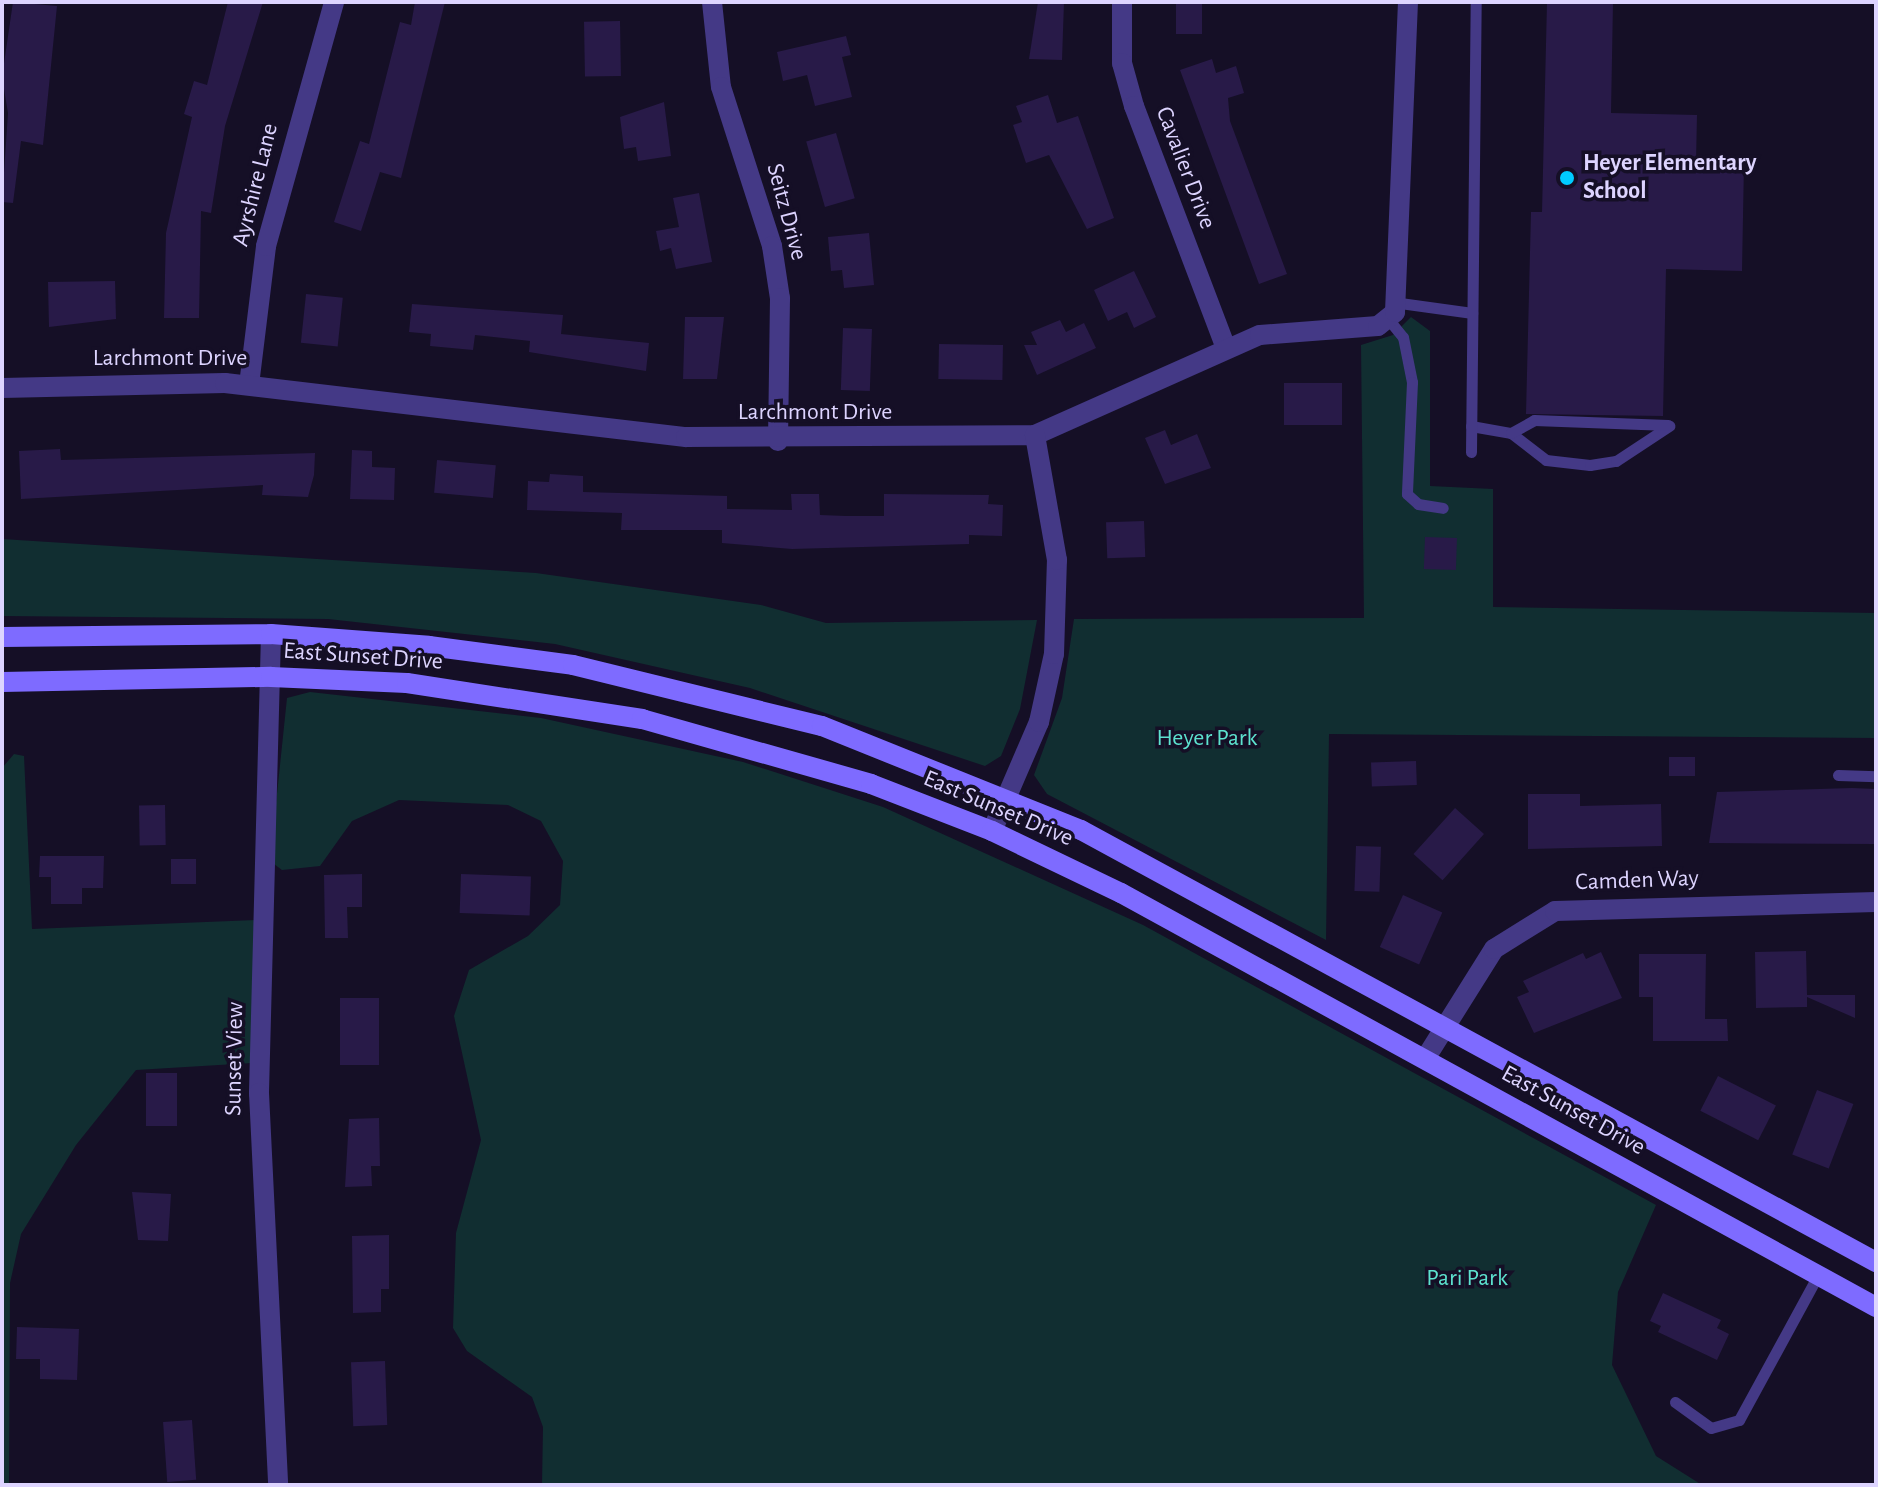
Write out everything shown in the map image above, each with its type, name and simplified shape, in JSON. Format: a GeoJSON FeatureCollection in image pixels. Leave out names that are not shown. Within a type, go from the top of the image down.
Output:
{"type":"FeatureCollection","features":[{"type":"Feature","properties":{"kind":"main road","name":"East Sunset Drive"},"geometry":{"type":"LineString","coordinates":[[2,637],[271,634],[444,647],[673,685],[822,726],[1008,796],[1444,1026],[1876,1262]]}},
{"type":"Feature","properties":{"kind":"main road","name":"East Sunset Drive"},"geometry":{"type":"LineString","coordinates":[[2,682],[271,677],[407,683],[642,719],[871,784],[992,831],[1425,1059],[1876,1307]]}},
{"type":"Feature","properties":{"kind":"street","name":"Ayrshire Lane"},"geometry":{"type":"LineString","coordinates":[[249,385],[266,246],[334,2]]}},
{"type":"Feature","properties":{"kind":"street","name":"Seitz Drive"},"geometry":{"type":"LineString","coordinates":[[712,2],[721,87],[772,246],[780,298],[778,441]]}},
{"type":"Feature","properties":{"kind":"street","name":"Cavalier Drive"},"geometry":{"type":"LineString","coordinates":[[1122,2],[1122,63],[1134,106],[1226,348]]}},
{"type":"Feature","properties":{"kind":"street"},"geometry":{"type":"LineString","coordinates":[[1394,311],[1406,106],[1408,2]]}},
{"type":"Feature","properties":{"kind":"street","name":"Larchmont Drive"},"geometry":{"type":"LineString","coordinates":[[2,388],[249,385],[621,432],[778,441],[1035,435],[1226,348],[1280,331],[1359,328],[1394,311]]}},
{"type":"Feature","properties":{"kind":"street"},"geometry":{"type":"LineString","coordinates":[[992,831],[1039,722],[1058,617],[1053,523],[1035,435]]}},
{"type":"Feature","properties":{"kind":"street","name":"Sunset View"},"geometry":{"type":"LineString","coordinates":[[271,634],[259,1093],[278,1485]]}},
{"type":"Feature","properties":{"kind":"street","name":"Camden Way"},"geometry":{"type":"LineString","coordinates":[[1425,1059],[1494,949],[1555,911],[1876,902]]}},
{"type":"Feature","properties":{"kind":"lane"},"geometry":{"type":"LineString","coordinates":[[1471,452],[1476,2]]}},
{"type":"Feature","properties":{"kind":"lane"},"geometry":{"type":"LineString","coordinates":[[1443,508],[1418,504],[1407,494],[1412,382],[1394,311],[1472,313]]}},
{"type":"Feature","properties":{"kind":"lane"},"geometry":{"type":"LineString","coordinates":[[1471,426],[1511,433],[1546,460],[1590,465],[1616,461],[1669,426],[1534,420],[1511,433]]}},
{"type":"Feature","properties":{"kind":"lane"},"geometry":{"type":"LineString","coordinates":[[1838,775],[1876,776]]}},
{"type":"Feature","properties":{"kind":"lane"},"geometry":{"type":"LineString","coordinates":[[1675,1402],[1711,1428],[1739,1420],[1818,1275]]}},
{"type":"Feature","properties":{"kind":"green space","name":"Heyer Park"},"geometry":{"type":"Polygon","coordinates":[[[1411,317],[1430,331],[1430,486],[1493,489],[1493,607],[1876,613],[1876,738],[1329,734],[1326,940],[1047,794],[1034,775],[1062,698],[1074,619],[1364,618],[1361,345],[1393,335],[1411,317]]]}},
{"type":"Feature","properties":{"kind":"green space"},"geometry":{"type":"Polygon","coordinates":[[[2,539],[536,573],[761,605],[826,623],[1037,620],[1020,709],[1001,756],[985,766],[750,688],[555,644],[328,619],[2,616],[2,539]]]}},
{"type":"Feature","properties":{"kind":"green space","name":"Pari Park"},"geometry":{"type":"Polygon","coordinates":[[[310,692],[541,718],[743,762],[883,807],[1143,925],[1656,1205],[1618,1292],[1612,1365],[1656,1456],[1702,1485],[542,1485],[543,1427],[532,1397],[467,1351],[453,1328],[456,1233],[481,1140],[454,1016],[469,970],[528,936],[560,905],[563,861],[541,821],[508,805],[399,800],[352,821],[320,866],[282,870],[270,861],[287,698],[310,692]]]}},
{"type":"Feature","properties":{"kind":"green space"},"geometry":{"type":"Polygon","coordinates":[[[14,754],[24,756],[32,929],[257,920],[252,1063],[136,1070],[76,1145],[21,1234],[10,1283],[9,1485],[2,1485],[2,768],[14,754]]]}},
{"type":"Feature","properties":{"kind":"building"},"geometry":{"type":"Polygon","coordinates":[[[13,2],[57,6],[43,145],[21,141],[13,203],[2,202],[8,113],[2,77],[13,2]]]}},
{"type":"Feature","properties":{"kind":"building"},"geometry":{"type":"Polygon","coordinates":[[[228,2],[263,2],[225,126],[211,213],[201,211],[199,318],[164,318],[166,233],[192,117],[184,114],[194,81],[207,85],[228,2]]]}},
{"type":"Feature","properties":{"kind":"building"},"geometry":{"type":"Polygon","coordinates":[[[415,2],[445,2],[401,178],[380,172],[361,231],[334,222],[360,141],[369,144],[400,22],[411,25],[415,2]]]}},
{"type":"Feature","properties":{"kind":"building"},"geometry":{"type":"Polygon","coordinates":[[[1038,2],[1064,2],[1062,60],[1029,59],[1038,2]]]}},
{"type":"Feature","properties":{"kind":"building"},"geometry":{"type":"Polygon","coordinates":[[[1176,2],[1202,2],[1202,34],[1176,34],[1176,2]]]}},
{"type":"Feature","properties":{"kind":"building"},"geometry":{"type":"Polygon","coordinates":[[[1547,2],[1613,2],[1611,113],[1697,115],[1696,162],[1744,163],[1742,271],[1666,269],[1663,416],[1526,414],[1531,212],[1542,212],[1547,2]]]}},
{"type":"Feature","properties":{"kind":"building"},"geometry":{"type":"Polygon","coordinates":[[[620,21],[621,76],[585,77],[584,22],[620,21]]]}},
{"type":"Feature","properties":{"kind":"building"},"geometry":{"type":"Polygon","coordinates":[[[846,36],[851,55],[842,57],[852,97],[815,106],[807,75],[783,81],[777,52],[846,36]]]}},
{"type":"Feature","properties":{"kind":"building"},"geometry":{"type":"Polygon","coordinates":[[[1212,59],[1216,73],[1236,66],[1244,93],[1228,98],[1230,121],[1287,274],[1259,284],[1180,70],[1212,59]]]}},
{"type":"Feature","properties":{"kind":"building"},"geometry":{"type":"Polygon","coordinates":[[[1048,95],[1057,123],[1078,116],[1114,218],[1087,229],[1049,155],[1026,163],[1013,125],[1022,122],[1016,106],[1048,95]]]}},
{"type":"Feature","properties":{"kind":"building"},"geometry":{"type":"Polygon","coordinates":[[[664,102],[671,156],[638,161],[636,147],[624,149],[620,117],[664,102]]]}},
{"type":"Feature","properties":{"kind":"building"},"geometry":{"type":"Polygon","coordinates":[[[836,133],[855,198],[825,207],[806,142],[836,133]]]}},
{"type":"Feature","properties":{"kind":"building"},"geometry":{"type":"Polygon","coordinates":[[[699,193],[712,262],[676,269],[671,248],[660,251],[656,231],[679,227],[673,198],[699,193]]]}},
{"type":"Feature","properties":{"kind":"building"},"geometry":{"type":"Polygon","coordinates":[[[869,233],[874,285],[844,288],[842,270],[831,271],[828,237],[869,233]]]}},
{"type":"Feature","properties":{"kind":"building"},"geometry":{"type":"Polygon","coordinates":[[[1134,271],[1156,317],[1134,328],[1127,312],[1108,321],[1094,290],[1134,271]]]}},
{"type":"Feature","properties":{"kind":"building"},"geometry":{"type":"Polygon","coordinates":[[[115,281],[116,319],[49,327],[48,282],[115,281]]]}},
{"type":"Feature","properties":{"kind":"building"},"geometry":{"type":"Polygon","coordinates":[[[306,294],[343,298],[338,347],[301,343],[306,294]]]}},
{"type":"Feature","properties":{"kind":"building"},"geometry":{"type":"Polygon","coordinates":[[[412,304],[563,315],[561,334],[649,343],[646,371],[529,352],[530,341],[475,335],[473,350],[430,346],[431,334],[409,332],[412,304]]]}},
{"type":"Feature","properties":{"kind":"building"},"geometry":{"type":"Polygon","coordinates":[[[685,317],[724,317],[717,379],[683,379],[685,317]]]}},
{"type":"Feature","properties":{"kind":"building"},"geometry":{"type":"Polygon","coordinates":[[[1060,320],[1066,332],[1084,323],[1096,348],[1037,375],[1024,345],[1037,345],[1031,332],[1060,320]]]}},
{"type":"Feature","properties":{"kind":"building"},"geometry":{"type":"Polygon","coordinates":[[[843,328],[872,329],[870,391],[841,390],[843,328]]]}},
{"type":"Feature","properties":{"kind":"building"},"geometry":{"type":"Polygon","coordinates":[[[939,344],[1003,345],[1002,380],[938,379],[939,344]]]}},
{"type":"Feature","properties":{"kind":"building"},"geometry":{"type":"Polygon","coordinates":[[[1284,383],[1342,383],[1342,425],[1284,425],[1284,383]]]}},
{"type":"Feature","properties":{"kind":"building"},"geometry":{"type":"Polygon","coordinates":[[[1165,430],[1171,445],[1197,434],[1211,468],[1165,484],[1145,438],[1165,430]]]}},
{"type":"Feature","properties":{"kind":"building"},"geometry":{"type":"Polygon","coordinates":[[[60,449],[61,460],[315,453],[314,475],[308,497],[262,495],[263,485],[21,499],[19,451],[60,449]]]}},
{"type":"Feature","properties":{"kind":"building"},"geometry":{"type":"Polygon","coordinates":[[[352,450],[372,451],[372,467],[395,468],[394,500],[350,499],[352,450]]]}},
{"type":"Feature","properties":{"kind":"building"},"geometry":{"type":"Polygon","coordinates":[[[437,460],[496,465],[493,498],[434,493],[437,460]]]}},
{"type":"Feature","properties":{"kind":"building"},"geometry":{"type":"Polygon","coordinates":[[[550,474],[583,476],[583,492],[727,496],[727,509],[792,510],[791,494],[819,494],[820,515],[884,516],[884,494],[989,495],[988,504],[1003,505],[1002,536],[969,535],[969,544],[792,549],[722,543],[722,530],[621,530],[622,513],[527,510],[528,481],[549,482],[550,474]]]}},
{"type":"Feature","properties":{"kind":"building"},"geometry":{"type":"Polygon","coordinates":[[[1144,521],[1145,557],[1107,558],[1106,522],[1144,521]]]}},
{"type":"Feature","properties":{"kind":"building"},"geometry":{"type":"Polygon","coordinates":[[[1425,537],[1457,538],[1456,570],[1424,569],[1425,537]]]}},
{"type":"Feature","properties":{"kind":"building"},"geometry":{"type":"Polygon","coordinates":[[[1669,757],[1695,757],[1695,776],[1669,776],[1669,757]]]}},
{"type":"Feature","properties":{"kind":"building"},"geometry":{"type":"Polygon","coordinates":[[[1416,761],[1417,785],[1372,787],[1371,763],[1416,761]]]}},
{"type":"Feature","properties":{"kind":"building"},"geometry":{"type":"Polygon","coordinates":[[[1876,789],[1876,844],[1709,843],[1717,792],[1876,789]]]}},
{"type":"Feature","properties":{"kind":"building"},"geometry":{"type":"Polygon","coordinates":[[[1528,794],[1580,794],[1580,806],[1661,804],[1662,846],[1528,849],[1528,794]]]}},
{"type":"Feature","properties":{"kind":"building"},"geometry":{"type":"Polygon","coordinates":[[[139,805],[165,805],[166,845],[140,845],[139,805]]]}},
{"type":"Feature","properties":{"kind":"building"},"geometry":{"type":"Polygon","coordinates":[[[1455,808],[1484,834],[1442,880],[1414,854],[1455,808]]]}},
{"type":"Feature","properties":{"kind":"building"},"geometry":{"type":"Polygon","coordinates":[[[1356,846],[1381,847],[1379,892],[1354,891],[1356,846]]]}},
{"type":"Feature","properties":{"kind":"building"},"geometry":{"type":"Polygon","coordinates":[[[40,856],[104,856],[103,888],[82,888],[82,904],[51,904],[51,877],[39,877],[40,856]]]}},
{"type":"Feature","properties":{"kind":"building"},"geometry":{"type":"Polygon","coordinates":[[[171,859],[196,859],[196,884],[171,884],[171,859]]]}},
{"type":"Feature","properties":{"kind":"building"},"geometry":{"type":"Polygon","coordinates":[[[362,874],[362,907],[347,907],[348,938],[325,938],[324,875],[362,874]]]}},
{"type":"Feature","properties":{"kind":"building"},"geometry":{"type":"Polygon","coordinates":[[[461,874],[531,876],[530,915],[460,913],[461,874]]]}},
{"type":"Feature","properties":{"kind":"building"},"geometry":{"type":"Polygon","coordinates":[[[1403,895],[1442,912],[1419,965],[1380,947],[1403,895]]]}},
{"type":"Feature","properties":{"kind":"building"},"geometry":{"type":"Polygon","coordinates":[[[1806,951],[1807,995],[1855,995],[1855,1018],[1807,997],[1807,1007],[1756,1008],[1755,952],[1806,951]]]}},
{"type":"Feature","properties":{"kind":"building"},"geometry":{"type":"Polygon","coordinates":[[[1601,952],[1622,998],[1534,1033],[1517,997],[1529,992],[1523,981],[1583,953],[1586,959],[1601,952]]]}},
{"type":"Feature","properties":{"kind":"building"},"geometry":{"type":"Polygon","coordinates":[[[1639,954],[1706,954],[1705,1019],[1727,1019],[1728,1041],[1653,1041],[1653,997],[1639,997],[1639,954]]]}},
{"type":"Feature","properties":{"kind":"building"},"geometry":{"type":"Polygon","coordinates":[[[340,998],[379,998],[379,1065],[340,1065],[340,998]]]}},
{"type":"Feature","properties":{"kind":"building"},"geometry":{"type":"Polygon","coordinates":[[[146,1073],[177,1073],[177,1126],[146,1126],[146,1073]]]}},
{"type":"Feature","properties":{"kind":"building"},"geometry":{"type":"Polygon","coordinates":[[[1718,1076],[1776,1106],[1758,1140],[1700,1111],[1718,1076]]]}},
{"type":"Feature","properties":{"kind":"building"},"geometry":{"type":"Polygon","coordinates":[[[1817,1090],[1853,1104],[1829,1168],[1792,1154],[1817,1090]]]}},
{"type":"Feature","properties":{"kind":"building"},"geometry":{"type":"Polygon","coordinates":[[[379,1118],[380,1166],[371,1166],[372,1186],[345,1187],[349,1119],[379,1118]]]}},
{"type":"Feature","properties":{"kind":"building"},"geometry":{"type":"Polygon","coordinates":[[[132,1192],[171,1194],[168,1241],[138,1240],[132,1192]]]}},
{"type":"Feature","properties":{"kind":"building"},"geometry":{"type":"Polygon","coordinates":[[[389,1235],[389,1289],[381,1289],[381,1312],[353,1313],[352,1236],[389,1235]]]}},
{"type":"Feature","properties":{"kind":"building"},"geometry":{"type":"Polygon","coordinates":[[[1663,1293],[1721,1320],[1717,1328],[1729,1334],[1717,1360],[1658,1332],[1661,1326],[1650,1321],[1663,1293]]]}},
{"type":"Feature","properties":{"kind":"building"},"geometry":{"type":"Polygon","coordinates":[[[17,1327],[79,1329],[77,1380],[40,1379],[40,1359],[16,1359],[17,1327]]]}},
{"type":"Feature","properties":{"kind":"building"},"geometry":{"type":"Polygon","coordinates":[[[385,1361],[387,1425],[353,1426],[351,1362],[385,1361]]]}},
{"type":"Feature","properties":{"kind":"building"},"geometry":{"type":"Polygon","coordinates":[[[192,1420],[196,1480],[167,1482],[163,1422],[192,1420]]]}},
{"type":"Feature","properties":{"kind":"place","name":"Heyer Elementary School"},"geometry":{"type":"Point","coordinates":[1567,178]}}]}
